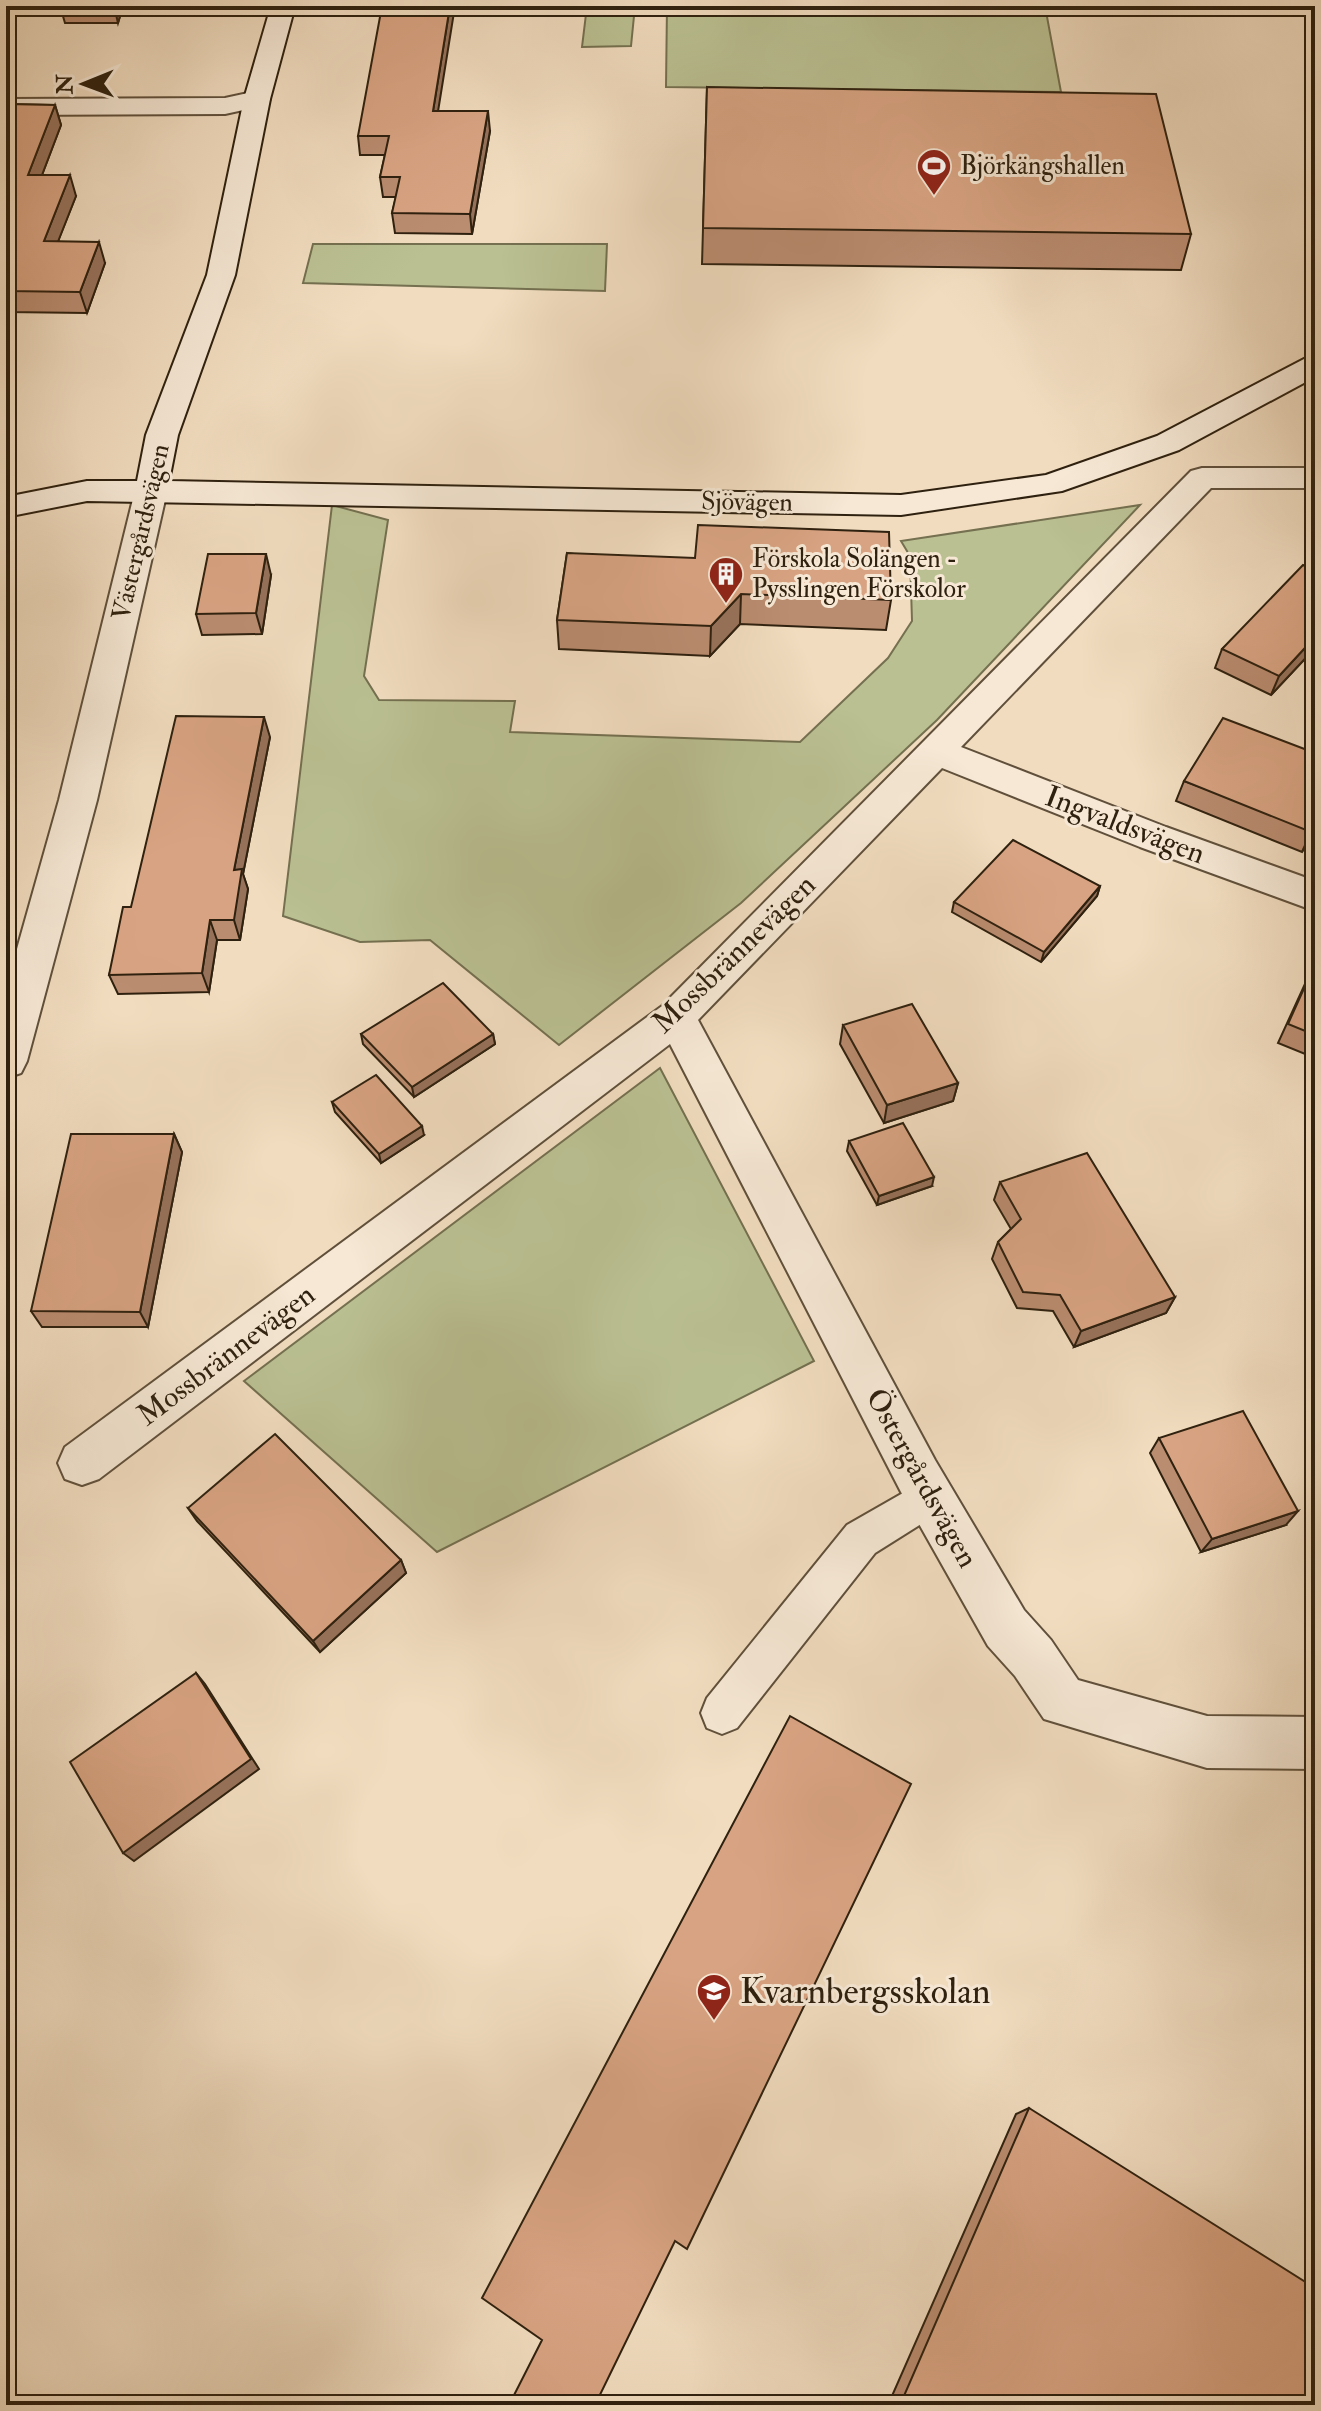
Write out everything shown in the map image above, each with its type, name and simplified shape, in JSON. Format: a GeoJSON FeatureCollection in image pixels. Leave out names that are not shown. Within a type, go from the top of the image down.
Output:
{"type":"FeatureCollection","features":[{"type":"Feature","properties":{"kind":"street","name":"Västergårdsvägen"},"geometry":{"type":"LineString","coordinates":[[6,1061],[78,800],[162,435],[221,275],[257,99],[283,6]]}},
{"type":"Feature","properties":{"kind":"street"},"geometry":{"type":"LineString","coordinates":[[6,107],[225,106],[257,99]]}},
{"type":"Feature","properties":{"kind":"street","name":"Sjövägen"},"geometry":{"type":"LineString","coordinates":[[6,507],[87,491],[901,505],[1051,484],[1168,443],[1315,365]]}},
{"type":"Feature","properties":{"kind":"street","name":"Mossbrännevägen"},"geometry":{"type":"LineString","coordinates":[[82,1463],[676,1017],[1202,478],[1315,478]]}},
{"type":"Feature","properties":{"kind":"street","name":"Ingvaldsvägen"},"geometry":{"type":"LineString","coordinates":[[936,751],[1153,837],[1315,896]]}},
{"type":"Feature","properties":{"kind":"street","name":"Östergårdsvägen"},"geometry":{"type":"LineString","coordinates":[[676,1017],[931,1496],[1006,1628],[1033,1658],[1062,1701],[1207,1742],[1315,1743]]}},
{"type":"Feature","properties":{"kind":"lane"},"geometry":{"type":"LineString","coordinates":[[722,1713],[861,1539],[931,1496]]}},
{"type":"Feature","properties":{"kind":"green space"},"geometry":{"type":"Polygon","coordinates":[[[587,6],[635,6],[631,46],[582,47],[587,6]]]}},
{"type":"Feature","properties":{"kind":"green space"},"geometry":{"type":"Polygon","coordinates":[[[667,6],[1045,6],[1061,92],[666,87],[667,6]]]}},
{"type":"Feature","properties":{"kind":"green space"},"geometry":{"type":"Polygon","coordinates":[[[313,244],[607,244],[605,291],[303,283],[313,244]]]}},
{"type":"Feature","properties":{"kind":"green space"},"geometry":{"type":"Polygon","coordinates":[[[332,505],[388,520],[364,676],[379,700],[515,701],[510,732],[800,742],[888,658],[912,621],[910,556],[901,541],[1140,505],[937,720],[741,903],[559,1045],[430,940],[360,942],[283,916],[332,505]]]}},
{"type":"Feature","properties":{"kind":"green space"},"geometry":{"type":"Polygon","coordinates":[[[660,1068],[814,1361],[437,1552],[244,1381],[660,1068]]]}},
{"type":"Feature","properties":{"kind":"building"},"geometry":{"type":"Polygon","coordinates":[[[382,6],[450,6],[433,111],[488,111],[470,214],[392,213],[400,177],[380,177],[389,136],[358,136],[382,6]]]}},
{"type":"Feature","properties":{"kind":"building","name":"Björkängshallen"},"geometry":{"type":"Polygon","coordinates":[[[707,87],[1156,94],[1191,234],[703,228],[707,87]]]}},
{"type":"Feature","properties":{"kind":"building"},"geometry":{"type":"Polygon","coordinates":[[[6,104],[55,105],[28,175],[70,175],[44,241],[99,242],[80,292],[6,291],[6,104]]]}},
{"type":"Feature","properties":{"kind":"building"},"geometry":{"type":"Polygon","coordinates":[[[698,525],[889,532],[891,600],[741,594],[711,626],[557,620],[567,553],[695,558],[698,525]]]}},
{"type":"Feature","properties":{"kind":"building"},"geometry":{"type":"Polygon","coordinates":[[[208,554],[266,554],[256,613],[196,614],[208,554]]]}},
{"type":"Feature","properties":{"kind":"building"},"geometry":{"type":"Polygon","coordinates":[[[1303,565],[1315,570],[1315,637],[1279,676],[1222,649],[1303,565]]]}},
{"type":"Feature","properties":{"kind":"building"},"geometry":{"type":"Polygon","coordinates":[[[176,716],[264,717],[234,870],[242,869],[234,920],[210,920],[202,973],[109,975],[123,907],[131,907],[176,716]]]}},
{"type":"Feature","properties":{"kind":"building"},"geometry":{"type":"Polygon","coordinates":[[[1223,718],[1315,753],[1315,825],[1311,832],[1184,781],[1223,718]]]}},
{"type":"Feature","properties":{"kind":"building"},"geometry":{"type":"Polygon","coordinates":[[[1013,840],[1100,886],[1044,952],[954,902],[1013,840]]]}},
{"type":"Feature","properties":{"kind":"building"},"geometry":{"type":"Polygon","coordinates":[[[1315,964],[1315,1035],[1288,1024],[1315,964]]]}},
{"type":"Feature","properties":{"kind":"building"},"geometry":{"type":"Polygon","coordinates":[[[443,983],[493,1034],[412,1087],[361,1034],[443,983]]]}},
{"type":"Feature","properties":{"kind":"building"},"geometry":{"type":"Polygon","coordinates":[[[912,1004],[958,1083],[887,1105],[843,1025],[912,1004]]]}},
{"type":"Feature","properties":{"kind":"building"},"geometry":{"type":"Polygon","coordinates":[[[376,1075],[422,1126],[379,1154],[332,1102],[376,1075]]]}},
{"type":"Feature","properties":{"kind":"building"},"geometry":{"type":"Polygon","coordinates":[[[903,1123],[934,1177],[879,1196],[849,1141],[903,1123]]]}},
{"type":"Feature","properties":{"kind":"building"},"geometry":{"type":"Polygon","coordinates":[[[71,1134],[174,1134],[140,1312],[31,1311],[71,1134]]]}},
{"type":"Feature","properties":{"kind":"building"},"geometry":{"type":"Polygon","coordinates":[[[1087,1153],[1175,1297],[1081,1331],[1060,1295],[1023,1292],[998,1242],[1021,1219],[1000,1182],[1087,1153]]]}},
{"type":"Feature","properties":{"kind":"building"},"geometry":{"type":"Polygon","coordinates":[[[1243,1411],[1298,1511],[1212,1539],[1159,1438],[1243,1411]]]}},
{"type":"Feature","properties":{"kind":"building"},"geometry":{"type":"Polygon","coordinates":[[[275,1434],[401,1560],[313,1641],[188,1508],[275,1434]]]}},
{"type":"Feature","properties":{"kind":"building"},"geometry":{"type":"Polygon","coordinates":[[[196,1673],[251,1759],[123,1853],[70,1762],[196,1673]]]}},
{"type":"Feature","properties":{"kind":"building"},"geometry":{"type":"Polygon","coordinates":[[[790,1716],[911,1784],[687,2249],[675,2241],[595,2405],[509,2405],[542,2340],[482,2298],[790,1716]]]}},
{"type":"Feature","properties":{"kind":"building"},"geometry":{"type":"Polygon","coordinates":[[[1029,2108],[1315,2288],[1315,2405],[900,2405],[1029,2108]]]}},
{"type":"Feature","properties":{"kind":"place","name":"Björkängshallen"},"geometry":{"type":"Point","coordinates":[934,197]}},
{"type":"Feature","properties":{"kind":"place","name":"Förskola Solängen - Pysslingen Förskolor"},"geometry":{"type":"Point","coordinates":[726,605]}},
{"type":"Feature","properties":{"kind":"place","name":"Kvarnbergsskolan"},"geometry":{"type":"Point","coordinates":[714,2022]}}]}
